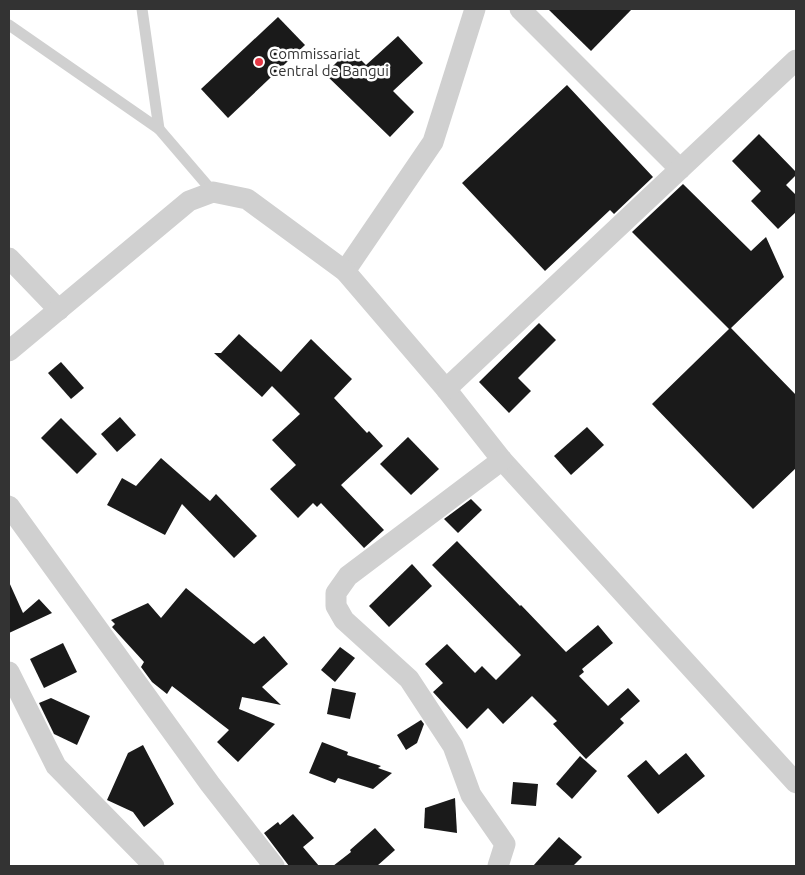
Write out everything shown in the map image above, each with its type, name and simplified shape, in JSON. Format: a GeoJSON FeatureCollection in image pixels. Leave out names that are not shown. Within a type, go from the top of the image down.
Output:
{"type":"FeatureCollection","features":[{"type":"Feature","properties":{"kind":"street"},"geometry":{"type":"LineString","coordinates":[[345,271],[433,142],[474,9]]}},
{"type":"Feature","properties":{"kind":"street"},"geometry":{"type":"LineString","coordinates":[[520,9],[680,169]]}},
{"type":"Feature","properties":{"kind":"street"},"geometry":{"type":"LineString","coordinates":[[446,389],[796,60]]}},
{"type":"Feature","properties":{"kind":"street"},"geometry":{"type":"LineString","coordinates":[[9,351],[189,200],[213,192],[247,199],[345,271],[446,389],[502,460],[796,783]]}},
{"type":"Feature","properties":{"kind":"street"},"geometry":{"type":"LineString","coordinates":[[9,258],[59,310]]}},
{"type":"Feature","properties":{"kind":"street"},"geometry":{"type":"LineString","coordinates":[[498,866],[505,844],[471,795],[454,746],[409,679],[344,620],[336,606],[336,593],[348,576],[502,460]]}},
{"type":"Feature","properties":{"kind":"street"},"geometry":{"type":"LineString","coordinates":[[9,506],[210,784],[274,866]]}},
{"type":"Feature","properties":{"kind":"street"},"geometry":{"type":"LineString","coordinates":[[9,672],[56,766],[154,866]]}},
{"type":"Feature","properties":{"kind":"lane"},"geometry":{"type":"LineString","coordinates":[[142,9],[159,128]]}},
{"type":"Feature","properties":{"kind":"lane"},"geometry":{"type":"LineString","coordinates":[[9,26],[159,128],[213,192]]}},
{"type":"Feature","properties":{"kind":"building"},"geometry":{"type":"Polygon","coordinates":[[[548,9],[632,9],[591,51],[548,9]]]}},
{"type":"Feature","properties":{"kind":"building","name":"Commissariat Central de Bangui"},"geometry":{"type":"Polygon","coordinates":[[[278,17],[305,45],[228,118],[201,89],[278,17]]]}},
{"type":"Feature","properties":{"kind":"building"},"geometry":{"type":"Polygon","coordinates":[[[398,36],[423,63],[393,91],[414,112],[390,137],[325,74],[350,49],[366,65],[398,36]]]}},
{"type":"Feature","properties":{"kind":"building"},"geometry":{"type":"Polygon","coordinates":[[[567,85],[653,177],[614,214],[610,210],[545,271],[462,183],[567,85]]]}},
{"type":"Feature","properties":{"kind":"building"},"geometry":{"type":"Polygon","coordinates":[[[759,134],[796,172],[796,175],[786,185],[796,195],[796,212],[778,229],[751,201],[761,191],[732,161],[759,134]]]}},
{"type":"Feature","properties":{"kind":"building"},"geometry":{"type":"Polygon","coordinates":[[[683,184],[751,251],[766,237],[784,277],[731,328],[796,395],[796,468],[753,509],[652,404],[729,329],[632,232],[683,184]]]}},
{"type":"Feature","properties":{"kind":"building"},"geometry":{"type":"Polygon","coordinates":[[[539,323],[556,340],[518,378],[531,391],[509,413],[479,382],[539,323]]]}},
{"type":"Feature","properties":{"kind":"building"},"geometry":{"type":"Polygon","coordinates":[[[239,334],[281,372],[311,339],[352,379],[334,398],[367,433],[369,431],[383,446],[341,485],[384,530],[364,548],[321,503],[317,507],[313,503],[298,518],[270,489],[296,465],[272,440],[300,414],[272,386],[262,397],[214,353],[221,353],[239,334]]]}},
{"type":"Feature","properties":{"kind":"building"},"geometry":{"type":"Polygon","coordinates":[[[61,362],[84,388],[71,399],[48,373],[61,362]]]}},
{"type":"Feature","properties":{"kind":"building"},"geometry":{"type":"Polygon","coordinates":[[[120,417],[136,435],[117,452],[101,434],[120,417]]]}},
{"type":"Feature","properties":{"kind":"building"},"geometry":{"type":"Polygon","coordinates":[[[61,418],[97,454],[77,474],[41,438],[61,418]]]}},
{"type":"Feature","properties":{"kind":"building"},"geometry":{"type":"Polygon","coordinates":[[[587,427],[604,445],[571,475],[554,456],[587,427]]]}},
{"type":"Feature","properties":{"kind":"building"},"geometry":{"type":"Polygon","coordinates":[[[408,437],[439,469],[411,495],[380,464],[408,437]]]}},
{"type":"Feature","properties":{"kind":"building"},"geometry":{"type":"Polygon","coordinates":[[[161,458],[210,501],[216,494],[257,536],[234,558],[182,504],[165,535],[107,505],[122,478],[136,486],[161,458]]]}},
{"type":"Feature","properties":{"kind":"building"},"geometry":{"type":"Polygon","coordinates":[[[471,499],[482,510],[458,533],[444,519],[471,499]]]}},
{"type":"Feature","properties":{"kind":"building"},"geometry":{"type":"Polygon","coordinates":[[[457,541],[566,652],[598,625],[613,643],[582,669],[584,672],[579,676],[608,706],[628,688],[640,701],[620,719],[624,723],[586,759],[553,724],[557,721],[532,696],[503,724],[488,708],[467,729],[433,692],[443,683],[425,664],[447,644],[475,673],[482,666],[496,680],[521,655],[432,565],[457,541]]]}},
{"type":"Feature","properties":{"kind":"building"},"geometry":{"type":"Polygon","coordinates":[[[412,564],[432,586],[389,627],[369,606],[412,564]]]}},
{"type":"Feature","properties":{"kind":"building"},"geometry":{"type":"Polygon","coordinates":[[[9,582],[23,613],[39,599],[52,613],[9,633],[9,582]]]}},
{"type":"Feature","properties":{"kind":"building"},"geometry":{"type":"Polygon","coordinates":[[[186,588],[254,644],[264,636],[288,664],[262,687],[281,705],[242,697],[239,709],[275,724],[238,762],[217,742],[229,730],[172,686],[167,694],[152,682],[141,667],[144,662],[112,627],[115,624],[111,620],[148,603],[161,618],[186,588]]]}},
{"type":"Feature","properties":{"kind":"building"},"geometry":{"type":"Polygon","coordinates":[[[63,643],[77,672],[44,688],[30,659],[63,643]]]}},
{"type":"Feature","properties":{"kind":"building"},"geometry":{"type":"Polygon","coordinates":[[[340,647],[355,658],[335,682],[321,670],[340,647]]]}},
{"type":"Feature","properties":{"kind":"building"},"geometry":{"type":"Polygon","coordinates":[[[332,688],[356,693],[350,719],[327,714],[332,688]]]}},
{"type":"Feature","properties":{"kind":"building"},"geometry":{"type":"Polygon","coordinates":[[[51,698],[90,716],[77,745],[54,734],[39,703],[51,698]]]}},
{"type":"Feature","properties":{"kind":"building"},"geometry":{"type":"Polygon","coordinates":[[[421,720],[424,724],[417,743],[406,750],[397,735],[421,720]]]}},
{"type":"Feature","properties":{"kind":"building"},"geometry":{"type":"Polygon","coordinates":[[[322,742],[348,752],[347,755],[381,766],[378,768],[392,773],[373,789],[338,778],[335,783],[309,773],[322,742]]]}},
{"type":"Feature","properties":{"kind":"building"},"geometry":{"type":"Polygon","coordinates":[[[143,745],[174,804],[144,827],[133,812],[107,800],[128,753],[143,745]]]}},
{"type":"Feature","properties":{"kind":"building"},"geometry":{"type":"Polygon","coordinates":[[[686,753],[705,776],[658,814],[627,776],[646,760],[659,775],[686,753]]]}},
{"type":"Feature","properties":{"kind":"building"},"geometry":{"type":"Polygon","coordinates":[[[580,756],[597,771],[572,799],[556,784],[580,756]]]}},
{"type":"Feature","properties":{"kind":"building"},"geometry":{"type":"Polygon","coordinates":[[[513,782],[538,784],[536,806],[511,804],[513,782]]]}},
{"type":"Feature","properties":{"kind":"building"},"geometry":{"type":"Polygon","coordinates":[[[455,798],[457,833],[424,828],[425,808],[455,798]]]}},
{"type":"Feature","properties":{"kind":"building"},"geometry":{"type":"Polygon","coordinates":[[[293,814],[314,838],[303,847],[319,866],[289,866],[264,833],[278,822],[280,825],[293,814]]]}},
{"type":"Feature","properties":{"kind":"building"},"geometry":{"type":"Polygon","coordinates":[[[375,828],[395,850],[377,866],[333,866],[351,852],[350,850],[375,828]]]}},
{"type":"Feature","properties":{"kind":"building"},"geometry":{"type":"Polygon","coordinates":[[[559,837],[582,857],[573,866],[533,866],[559,837]]]}},
{"type":"Feature","properties":{"kind":"place","name":"Commissariat Central de Bangui"},"geometry":{"type":"Point","coordinates":[259,62]}}]}
